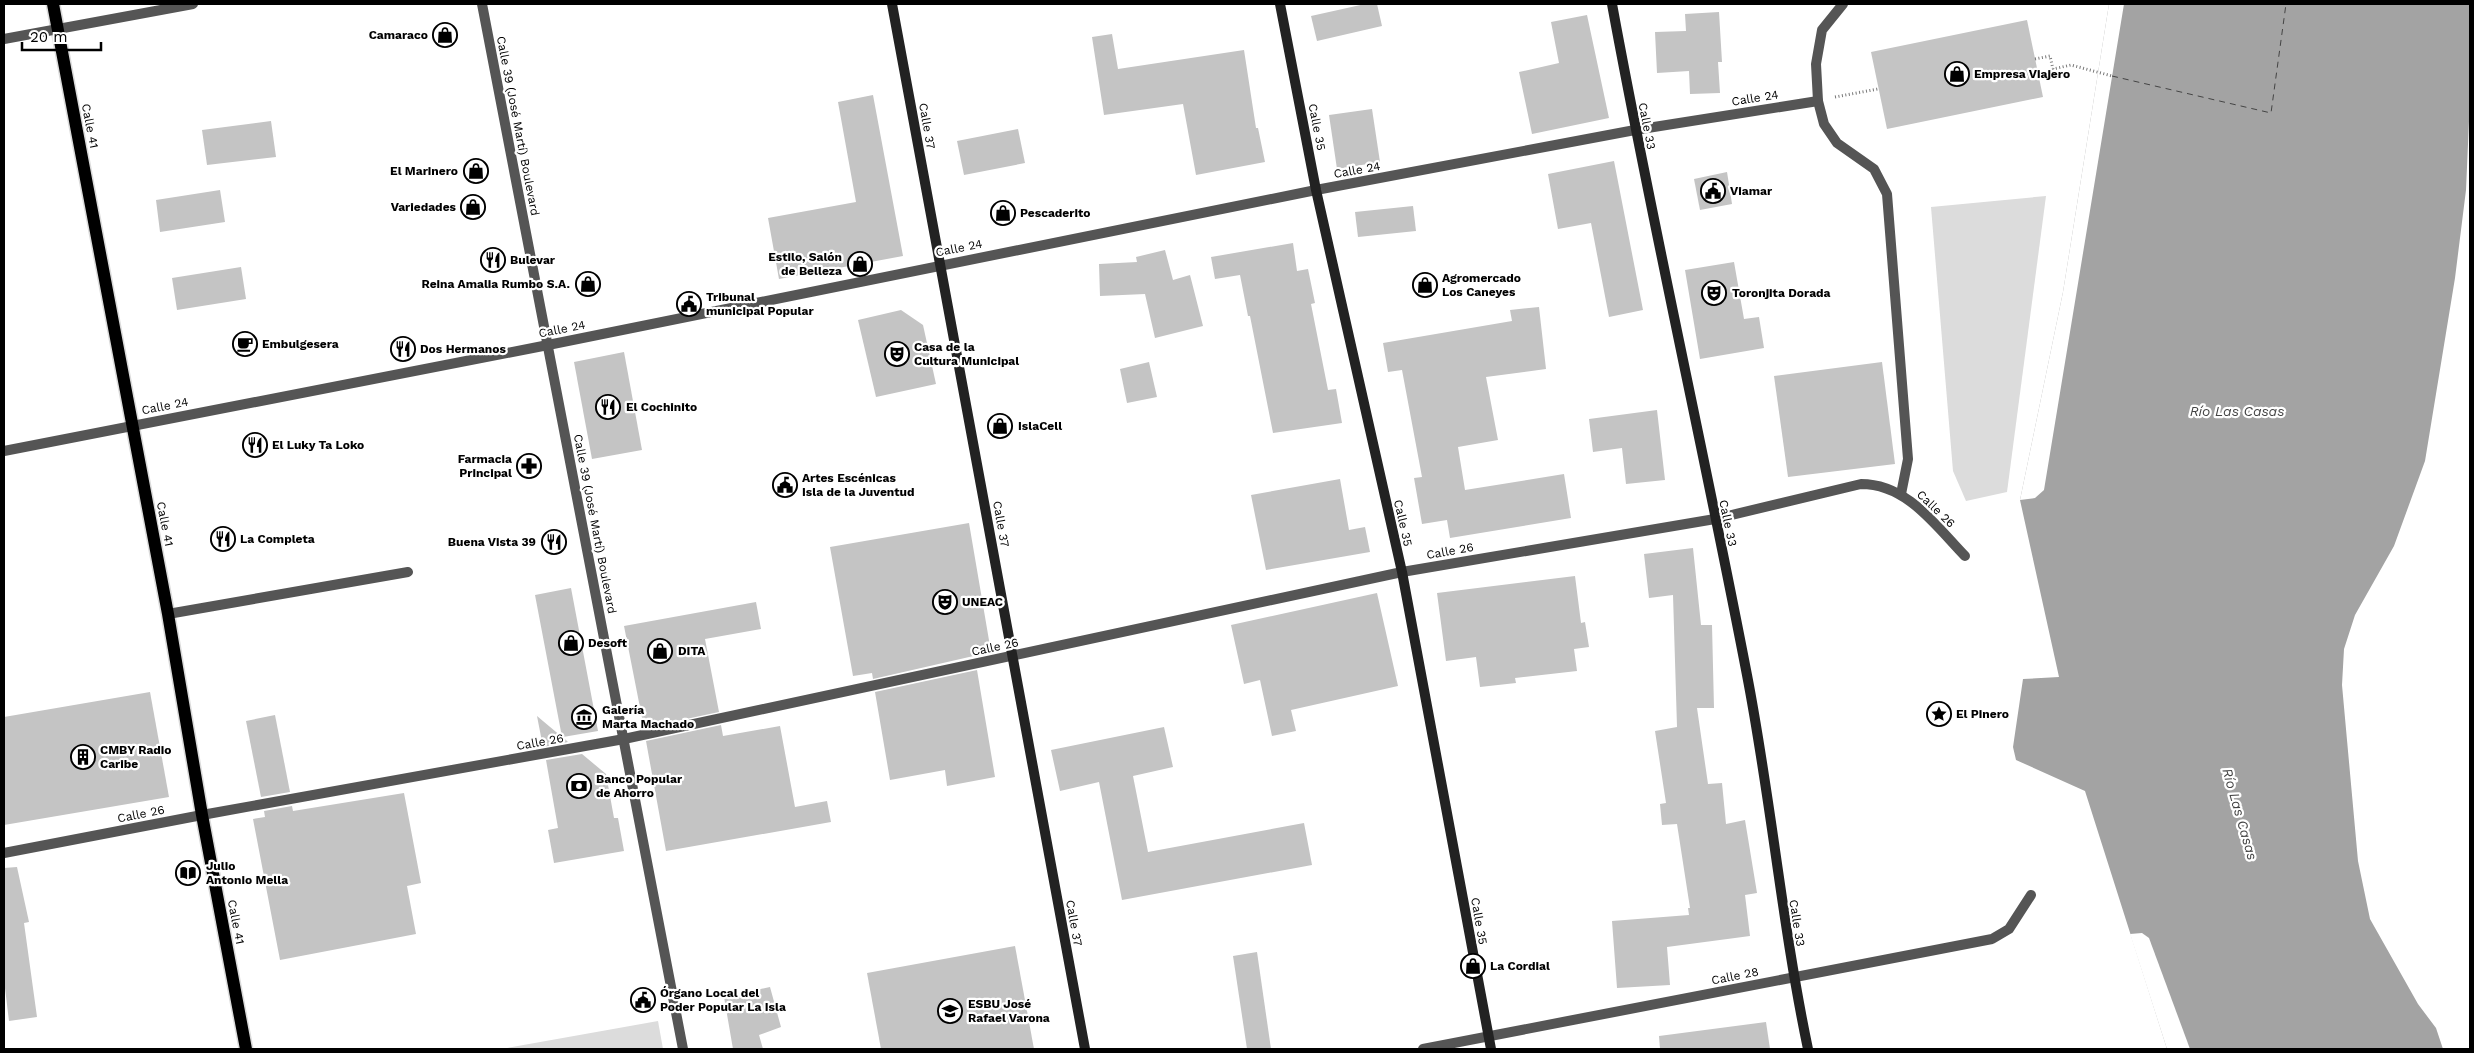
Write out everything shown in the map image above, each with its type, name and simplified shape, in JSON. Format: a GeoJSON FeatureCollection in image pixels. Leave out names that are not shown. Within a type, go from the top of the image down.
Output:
{"type":"FeatureCollection","features":[{"type":"Feature","properties":{"kind":"main road","name":"Calle 41"},"geometry":{"type":"LineString","coordinates":[[53,4],[168,614],[202,815],[246,1049]]}},
{"type":"Feature","properties":{"kind":"street"},"geometry":{"type":"LineString","coordinates":[[4,39],[193,4]]}},
{"type":"Feature","properties":{"kind":"street","name":"Calle 39 (José Martí) Boulevard"},"geometry":{"type":"LineString","coordinates":[[482,4],[683,1049]]}},
{"type":"Feature","properties":{"kind":"street","name":"Calle 37"},"geometry":{"type":"LineString","coordinates":[[892,4],[1085,1049]]}},
{"type":"Feature","properties":{"kind":"street","name":"Calle 35"},"geometry":{"type":"LineString","coordinates":[[1280,4],[1316,190],[1402,572],[1491,1049]]}},
{"type":"Feature","properties":{"kind":"street","name":"Calle 33"},"geometry":{"type":"LineString","coordinates":[[1612,4],[1635,130],[1748,678],[1793,978],[1808,1049]]}},
{"type":"Feature","properties":{"kind":"street"},"geometry":{"type":"LineString","coordinates":[[1843,4],[1822,30],[1816,64],[1818,101],[1824,124],[1837,143],[1874,169],[1887,194],[1908,459],[1901,494]]}},
{"type":"Feature","properties":{"kind":"street","name":"Calle 24"},"geometry":{"type":"LineString","coordinates":[[4,451],[548,345],[940,264],[1316,190],[1635,130],[1818,101]]}},
{"type":"Feature","properties":{"kind":"street","name":"Calle 26"},"geometry":{"type":"LineString","coordinates":[[4,853],[202,815],[624,739],[1402,572],[1715,519],[1861,484],[1878,484],[1901,494],[1919,508],[1965,556]]}},
{"type":"Feature","properties":{"kind":"street"},"geometry":{"type":"LineString","coordinates":[[168,614],[408,572]]}},
{"type":"Feature","properties":{"kind":"street","name":"Calle 28"},"geometry":{"type":"LineString","coordinates":[[1423,1049],[1992,940],[2009,929],[2031,895]]}},
{"type":"Feature","properties":{"kind":"path"},"geometry":{"type":"LineString","coordinates":[[2035,59],[2050,56],[2053,69],[2071,65],[2112,76]]}},
{"type":"Feature","properties":{"kind":"path"},"geometry":{"type":"LineString","coordinates":[[1818,101],[1878,89]]}},
{"type":"Feature","properties":{"kind":"shaded area"},"geometry":{"type":"Polygon","coordinates":[[[2046,196],[2007,492],[1966,501],[1953,471],[1931,207],[2046,196]]]}},
{"type":"Feature","properties":{"kind":"shaded area"},"geometry":{"type":"Polygon","coordinates":[[[658,1021],[663,1049],[501,1049],[658,1021]]]}},
{"type":"Feature","properties":{"kind":"water","name":"Río Las Casas"},"geometry":{"type":"Polygon","coordinates":[[[2109,4],[2470,4],[2470,98],[2466,190],[2455,278],[2425,461],[2394,546],[2355,615],[2344,649],[2342,685],[2358,861],[2370,919],[2418,1004],[2436,1028],[2443,1049],[2167,1049],[2085,791],[2016,760],[2013,747],[2023,679],[2059,677],[2020,500],[2063,292],[2109,4]]]}},
{"type":"Feature","properties":{"kind":"pier"},"geometry":{"type":"Polygon","coordinates":[[[2109,4],[2124,4],[2044,490],[2035,498],[2020,500],[2063,292],[2109,4]]]}},
{"type":"Feature","properties":{"kind":"pier"},"geometry":{"type":"Polygon","coordinates":[[[2142,933],[2149,938],[2190,1049],[2167,1049],[2130,934],[2142,933]]]}},
{"type":"Feature","properties":{"kind":"building"},"geometry":{"type":"Polygon","coordinates":[[[1365,4],[1377,4],[1382,26],[1317,41],[1311,16],[1365,4]]]}},
{"type":"Feature","properties":{"kind":"building"},"geometry":{"type":"Polygon","coordinates":[[[1719,12],[1722,62],[1718,62],[1720,93],[1690,94],[1689,71],[1657,73],[1655,32],[1686,31],[1685,14],[1719,12]]]}},
{"type":"Feature","properties":{"kind":"building"},"geometry":{"type":"Polygon","coordinates":[[[1587,15],[1609,118],[1532,134],[1519,72],[1559,63],[1551,22],[1587,15]]]}},
{"type":"Feature","properties":{"kind":"building","name":"Empresa Viajero"},"geometry":{"type":"Polygon","coordinates":[[[2027,20],[2043,97],[1887,129],[1871,52],[2027,20]]]}},
{"type":"Feature","properties":{"kind":"building"},"geometry":{"type":"Polygon","coordinates":[[[1112,34],[1118,69],[1244,50],[1256,128],[1258,128],[1265,162],[1196,175],[1183,104],[1104,115],[1092,37],[1112,34]]]}},
{"type":"Feature","properties":{"kind":"building"},"geometry":{"type":"Polygon","coordinates":[[[873,95],[903,256],[779,279],[768,218],[856,202],[838,102],[873,95]]]}},
{"type":"Feature","properties":{"kind":"building"},"geometry":{"type":"Polygon","coordinates":[[[1372,109],[1380,162],[1337,169],[1329,115],[1372,109]]]}},
{"type":"Feature","properties":{"kind":"building"},"geometry":{"type":"Polygon","coordinates":[[[271,121],[276,157],[207,165],[202,130],[271,121]]]}},
{"type":"Feature","properties":{"kind":"building"},"geometry":{"type":"Polygon","coordinates":[[[1018,129],[1025,163],[964,175],[957,141],[1018,129]]]}},
{"type":"Feature","properties":{"kind":"building"},"geometry":{"type":"Polygon","coordinates":[[[1614,161],[1643,310],[1609,317],[1591,223],[1558,229],[1548,174],[1614,161]]]}},
{"type":"Feature","properties":{"kind":"building","name":"Viamar"},"geometry":{"type":"Polygon","coordinates":[[[1727,172],[1732,204],[1700,210],[1694,179],[1727,172]]]}},
{"type":"Feature","properties":{"kind":"building"},"geometry":{"type":"Polygon","coordinates":[[[220,190],[225,222],[160,232],[156,200],[220,190]]]}},
{"type":"Feature","properties":{"kind":"building"},"geometry":{"type":"Polygon","coordinates":[[[1413,206],[1416,231],[1358,237],[1355,212],[1413,206]]]}},
{"type":"Feature","properties":{"kind":"building"},"geometry":{"type":"Polygon","coordinates":[[[1293,243],[1297,271],[1308,269],[1315,303],[1311,304],[1328,390],[1336,389],[1342,423],[1273,433],[1240,275],[1215,279],[1211,257],[1293,243]]]}},
{"type":"Feature","properties":{"kind":"building"},"geometry":{"type":"Polygon","coordinates":[[[1165,250],[1173,280],[1190,275],[1203,326],[1155,338],[1145,294],[1100,296],[1099,264],[1137,262],[1136,257],[1165,250]]]}},
{"type":"Feature","properties":{"kind":"building","name":"Toronjita Dorada"},"geometry":{"type":"Polygon","coordinates":[[[1734,262],[1744,319],[1759,317],[1764,348],[1700,359],[1685,270],[1734,262]]]}},
{"type":"Feature","properties":{"kind":"building"},"geometry":{"type":"Polygon","coordinates":[[[241,267],[246,299],[177,310],[172,278],[241,267]]]}},
{"type":"Feature","properties":{"kind":"building"},"geometry":{"type":"Polygon","coordinates":[[[1539,307],[1546,369],[1486,377],[1498,440],[1458,447],[1465,490],[1564,474],[1571,518],[1450,538],[1447,520],[1422,524],[1414,478],[1422,477],[1402,370],[1388,372],[1383,343],[1512,321],[1510,310],[1539,307]]]}},
{"type":"Feature","properties":{"kind":"building","name":"Casa de la Cultura Municipal"},"geometry":{"type":"Polygon","coordinates":[[[901,310],[923,325],[936,384],[876,397],[858,320],[901,310]]]}},
{"type":"Feature","properties":{"kind":"building","name":"El Cochinito"},"geometry":{"type":"Polygon","coordinates":[[[624,352],[642,450],[592,459],[574,362],[624,352]]]}},
{"type":"Feature","properties":{"kind":"building"},"geometry":{"type":"Polygon","coordinates":[[[1149,362],[1157,397],[1127,403],[1120,369],[1149,362]]]}},
{"type":"Feature","properties":{"kind":"building"},"geometry":{"type":"Polygon","coordinates":[[[1882,362],[1895,464],[1788,477],[1774,376],[1882,362]]]}},
{"type":"Feature","properties":{"kind":"building"},"geometry":{"type":"Polygon","coordinates":[[[1657,410],[1665,480],[1626,484],[1622,448],[1593,452],[1589,419],[1657,410]]]}},
{"type":"Feature","properties":{"kind":"building"},"geometry":{"type":"Polygon","coordinates":[[[1340,479],[1349,530],[1365,527],[1370,552],[1266,570],[1251,495],[1340,479]]]}},
{"type":"Feature","properties":{"kind":"building","name":"UNEAC"},"geometry":{"type":"Polygon","coordinates":[[[969,523],[991,652],[873,679],[872,673],[853,676],[830,547],[969,523]]]}},
{"type":"Feature","properties":{"kind":"building"},"geometry":{"type":"Polygon","coordinates":[[[1693,548],[1701,625],[1712,625],[1714,708],[1697,708],[1708,784],[1722,783],[1726,824],[1745,820],[1757,893],[1745,895],[1750,936],[1667,947],[1670,985],[1617,988],[1612,921],[1689,915],[1688,908],[1690,908],[1677,824],[1662,825],[1660,804],[1666,803],[1655,731],[1677,727],[1673,595],[1649,598],[1644,554],[1693,548]]]}},
{"type":"Feature","properties":{"kind":"building"},"geometry":{"type":"Polygon","coordinates":[[[1575,576],[1581,623],[1585,622],[1589,647],[1574,649],[1577,671],[1515,678],[1516,683],[1480,687],[1476,657],[1446,661],[1437,593],[1575,576]]]}},
{"type":"Feature","properties":{"kind":"building"},"geometry":{"type":"Polygon","coordinates":[[[571,588],[598,731],[563,737],[568,742],[543,747],[537,716],[562,737],[535,595],[571,588]]]}},
{"type":"Feature","properties":{"kind":"building"},"geometry":{"type":"Polygon","coordinates":[[[1377,593],[1398,686],[1291,710],[1296,731],[1272,736],[1260,680],[1244,684],[1231,625],[1377,593]]]}},
{"type":"Feature","properties":{"kind":"building","name":"DITA"},"geometry":{"type":"Polygon","coordinates":[[[756,602],[761,629],[705,639],[719,712],[644,728],[624,626],[756,602]]]}},
{"type":"Feature","properties":{"kind":"building"},"geometry":{"type":"Polygon","coordinates":[[[977,670],[995,777],[947,786],[945,770],[890,780],[875,692],[977,670]]]}},
{"type":"Feature","properties":{"kind":"building","name":"CMBY Radio Caribe"},"geometry":{"type":"Polygon","coordinates":[[[150,692],[169,797],[4,825],[4,717],[150,692]]]}},
{"type":"Feature","properties":{"kind":"building"},"geometry":{"type":"Polygon","coordinates":[[[275,715],[290,792],[261,797],[246,721],[275,715]]]}},
{"type":"Feature","properties":{"kind":"building"},"geometry":{"type":"Polygon","coordinates":[[[721,725],[723,736],[780,726],[795,807],[827,801],[831,822],[666,851],[646,741],[721,725]]]}},
{"type":"Feature","properties":{"kind":"building"},"geometry":{"type":"Polygon","coordinates":[[[1164,727],[1173,767],[1133,776],[1148,852],[1304,823],[1312,865],[1122,900],[1099,782],[1060,791],[1051,750],[1164,727]]]}},
{"type":"Feature","properties":{"kind":"building"},"geometry":{"type":"Polygon","coordinates":[[[582,754],[606,774],[614,818],[618,818],[624,851],[554,863],[548,830],[558,828],[546,760],[582,754]]]}},
{"type":"Feature","properties":{"kind":"building"},"geometry":{"type":"Polygon","coordinates":[[[404,793],[421,883],[407,886],[416,934],[280,960],[253,819],[265,817],[264,811],[292,806],[293,811],[404,793]]]}},
{"type":"Feature","properties":{"kind":"building"},"geometry":{"type":"Polygon","coordinates":[[[17,867],[29,922],[24,923],[37,1017],[9,1021],[4,980],[4,868],[17,867]]]}},
{"type":"Feature","properties":{"kind":"building","name":"ESBU José Rafael Varona"},"geometry":{"type":"Polygon","coordinates":[[[1015,946],[1034,1049],[881,1049],[867,973],[1015,946]]]}},
{"type":"Feature","properties":{"kind":"building"},"geometry":{"type":"Polygon","coordinates":[[[1257,952],[1271,1049],[1247,1049],[1233,956],[1257,952]]]}},
{"type":"Feature","properties":{"kind":"building"},"geometry":{"type":"Polygon","coordinates":[[[770,987],[781,1027],[759,1035],[763,1049],[733,1049],[724,997],[770,987]]]}},
{"type":"Feature","properties":{"kind":"building"},"geometry":{"type":"Polygon","coordinates":[[[1766,1022],[1770,1049],[1660,1049],[1659,1036],[1766,1022]]]}},
{"type":"Feature","properties":{"kind":"ferry route"},"geometry":{"type":"LineString","coordinates":[[2112,76],[2271,113],[2286,4]]}},
{"type":"Feature","properties":{"kind":"place","name":"Camaraco"},"geometry":{"type":"Point","coordinates":[445,35]}},
{"type":"Feature","properties":{"kind":"place","name":"Empresa Viajero"},"geometry":{"type":"Point","coordinates":[1957,74]}},
{"type":"Feature","properties":{"kind":"place","name":"El Marinero"},"geometry":{"type":"Point","coordinates":[476,171]}},
{"type":"Feature","properties":{"kind":"place","name":"Viamar"},"geometry":{"type":"Point","coordinates":[1713,191]}},
{"type":"Feature","properties":{"kind":"place","name":"Variedades"},"geometry":{"type":"Point","coordinates":[473,207]}},
{"type":"Feature","properties":{"kind":"place","name":"Pescaderito"},"geometry":{"type":"Point","coordinates":[1003,213]}},
{"type":"Feature","properties":{"kind":"place","name":"Bulevar"},"geometry":{"type":"Point","coordinates":[493,260]}},
{"type":"Feature","properties":{"kind":"place","name":"Estilo, Salón de Belleza"},"geometry":{"type":"Point","coordinates":[860,264]}},
{"type":"Feature","properties":{"kind":"place","name":"Reina Amalia Rumbo S.A."},"geometry":{"type":"Point","coordinates":[588,284]}},
{"type":"Feature","properties":{"kind":"place","name":"Agromercado Los Caneyes"},"geometry":{"type":"Point","coordinates":[1425,285]}},
{"type":"Feature","properties":{"kind":"place","name":"Toronjita Dorada"},"geometry":{"type":"Point","coordinates":[1714,293]}},
{"type":"Feature","properties":{"kind":"place","name":"Tribunal municipal Popular"},"geometry":{"type":"Point","coordinates":[689,304]}},
{"type":"Feature","properties":{"kind":"place","name":"Embulgesera"},"geometry":{"type":"Point","coordinates":[245,344]}},
{"type":"Feature","properties":{"kind":"place","name":"Dos Hermanos"},"geometry":{"type":"Point","coordinates":[403,349]}},
{"type":"Feature","properties":{"kind":"place","name":"Casa de la Cultura Municipal"},"geometry":{"type":"Point","coordinates":[897,354]}},
{"type":"Feature","properties":{"kind":"place","name":"El Cochinito"},"geometry":{"type":"Point","coordinates":[608,407]}},
{"type":"Feature","properties":{"kind":"place","name":"IslaCell"},"geometry":{"type":"Point","coordinates":[1000,426]}},
{"type":"Feature","properties":{"kind":"place","name":"El Luky Ta Loko"},"geometry":{"type":"Point","coordinates":[255,445]}},
{"type":"Feature","properties":{"kind":"place","name":"Farmacia Principal"},"geometry":{"type":"Point","coordinates":[529,466]}},
{"type":"Feature","properties":{"kind":"place","name":"Artes Escénicas Isla de la Juventud"},"geometry":{"type":"Point","coordinates":[785,485]}},
{"type":"Feature","properties":{"kind":"place","name":"La Completa"},"geometry":{"type":"Point","coordinates":[223,539]}},
{"type":"Feature","properties":{"kind":"place","name":"Buena Vista 39"},"geometry":{"type":"Point","coordinates":[554,542]}},
{"type":"Feature","properties":{"kind":"place","name":"UNEAC"},"geometry":{"type":"Point","coordinates":[945,602]}},
{"type":"Feature","properties":{"kind":"place","name":"Desoft"},"geometry":{"type":"Point","coordinates":[571,643]}},
{"type":"Feature","properties":{"kind":"place","name":"DITA"},"geometry":{"type":"Point","coordinates":[660,651]}},
{"type":"Feature","properties":{"kind":"place","name":"El Pinero"},"geometry":{"type":"Point","coordinates":[1939,714]}},
{"type":"Feature","properties":{"kind":"place","name":"Galería Marta Machado"},"geometry":{"type":"Point","coordinates":[584,717]}},
{"type":"Feature","properties":{"kind":"place","name":"CMBY Radio Caribe"},"geometry":{"type":"Point","coordinates":[83,757]}},
{"type":"Feature","properties":{"kind":"place","name":"Banco Popular de Ahorro"},"geometry":{"type":"Point","coordinates":[579,786]}},
{"type":"Feature","properties":{"kind":"place","name":"Julio Antonio Mella"},"geometry":{"type":"Point","coordinates":[188,873]}},
{"type":"Feature","properties":{"kind":"place","name":"La Cordial"},"geometry":{"type":"Point","coordinates":[1473,966]}},
{"type":"Feature","properties":{"kind":"place","name":"Órgano Local del Poder Popular La Isla"},"geometry":{"type":"Point","coordinates":[643,1000]}},
{"type":"Feature","properties":{"kind":"place","name":"ESBU José Rafael Varona"},"geometry":{"type":"Point","coordinates":[950,1011]}}]}
